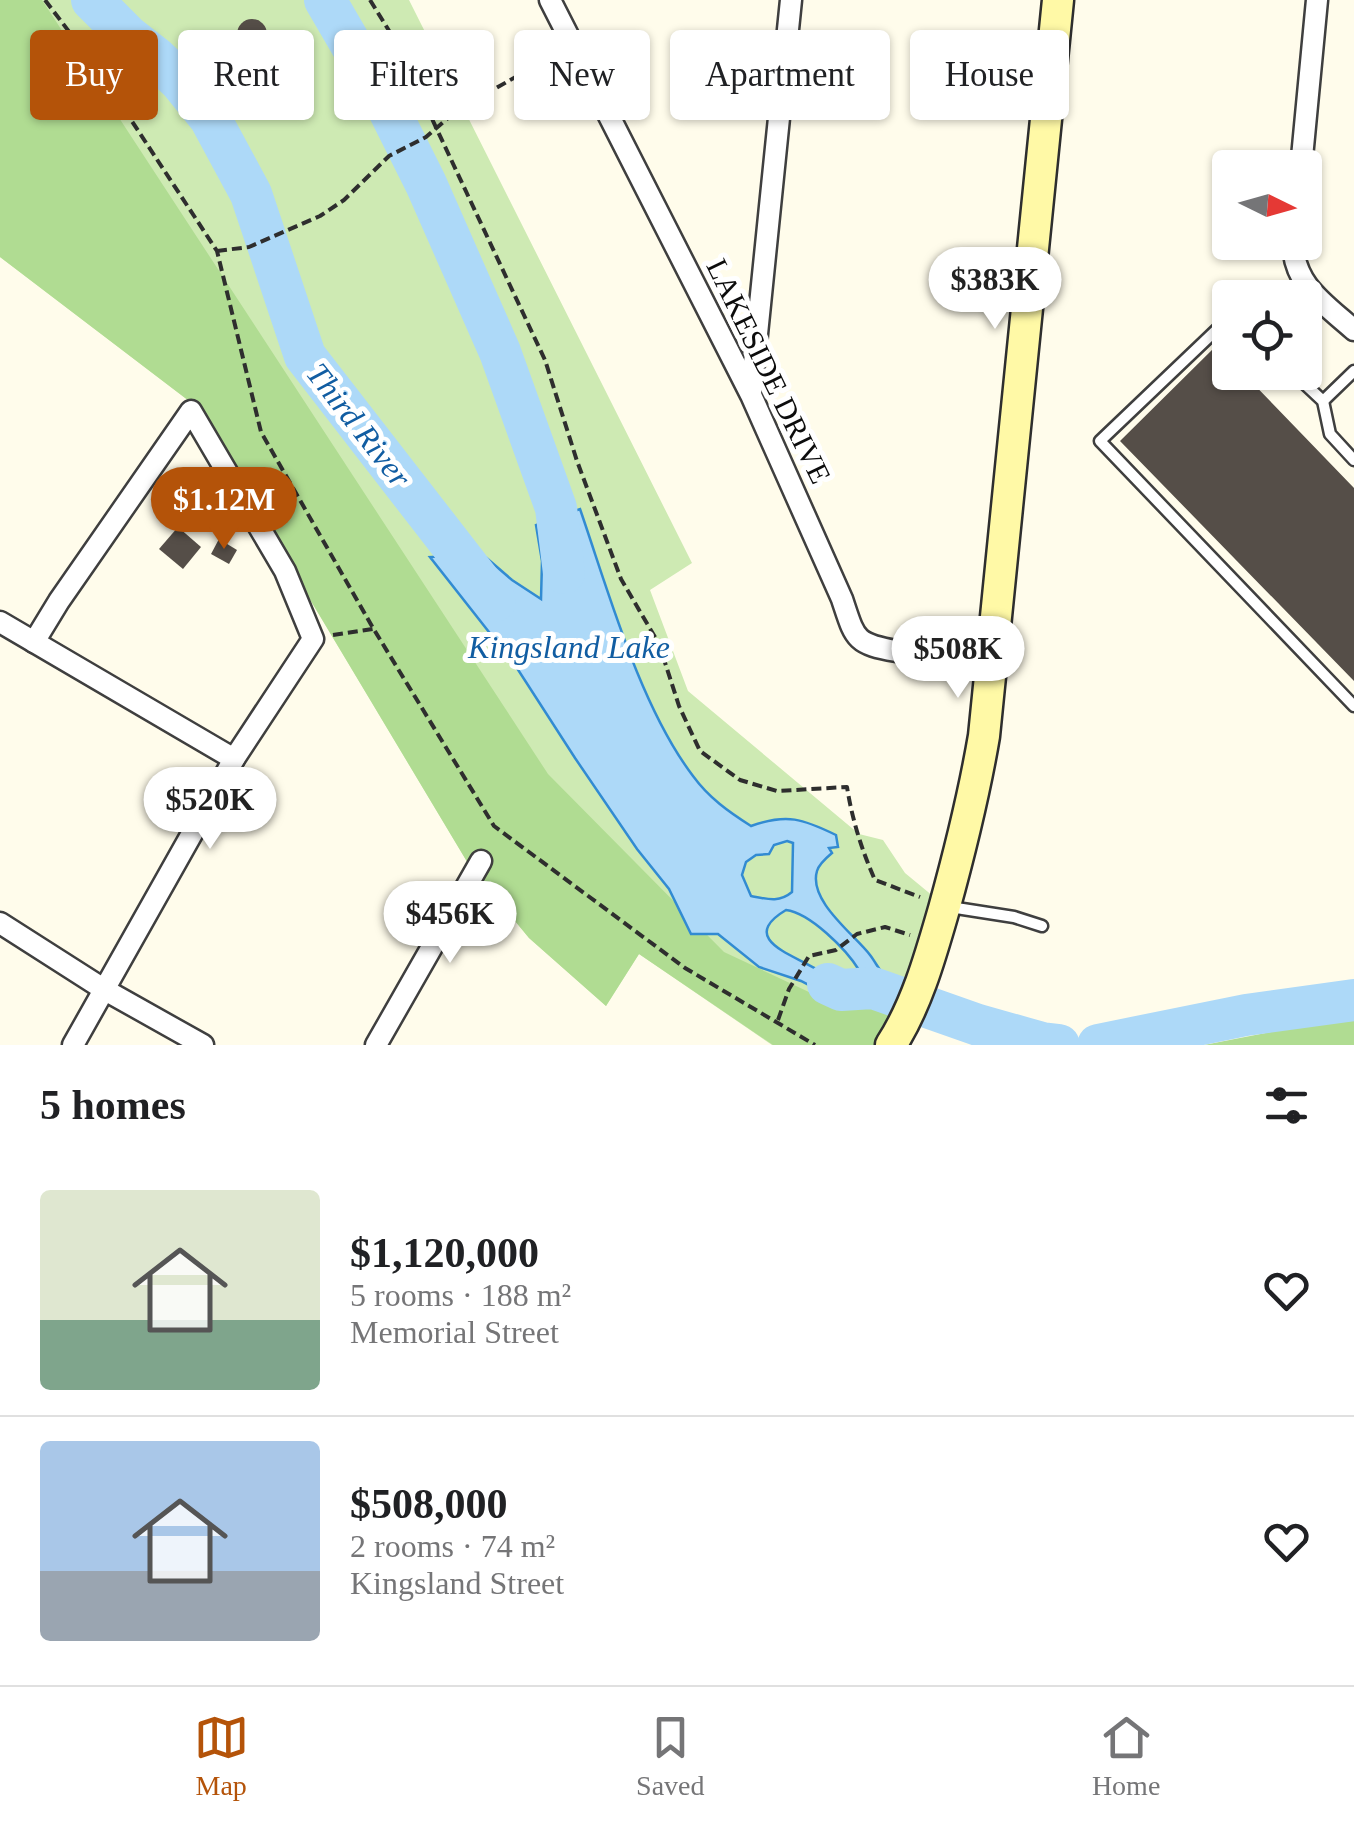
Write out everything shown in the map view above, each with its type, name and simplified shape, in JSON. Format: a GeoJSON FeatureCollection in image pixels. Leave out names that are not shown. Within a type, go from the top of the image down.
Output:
{"type":"FeatureCollection","features":[{"type":"Feature","properties":{"kind":"main road"},"geometry":{"type":"LineString","coordinates":[[897,1033],[918,988],[935,902],[973,800],[984,736],[1058,0]]}},
{"type":"Feature","properties":{"kind":"street","name":"LAKESIDE DRIVE"},"geometry":{"type":"LineString","coordinates":[[550,0],[565,30]]}},
{"type":"Feature","properties":{"kind":"street"},"geometry":{"type":"LineString","coordinates":[[751,394],[791,0]]}},
{"type":"Feature","properties":{"kind":"street"},"geometry":{"type":"LineString","coordinates":[[1303,150],[1318,0]]}},
{"type":"Feature","properties":{"kind":"street","name":"LAKESIDE DRIVE"},"geometry":{"type":"LineString","coordinates":[[612,120],[751,394],[853,631],[864,644],[896,651],[913,641],[942,638],[991,672]]}},
{"type":"Feature","properties":{"kind":"street"},"geometry":{"type":"LineString","coordinates":[[1295,260],[1309,289],[1354,330]]}},
{"type":"Feature","properties":{"kind":"street"},"geometry":{"type":"LineString","coordinates":[[34,642],[190,412],[285,572],[313,638],[234,759],[73,1045]]}},
{"type":"Feature","properties":{"kind":"street"},"geometry":{"type":"LineString","coordinates":[[0,622],[234,759]]}},
{"type":"Feature","properties":{"kind":"street"},"geometry":{"type":"LineString","coordinates":[[376,1045],[481,861]]}},
{"type":"Feature","properties":{"kind":"street"},"geometry":{"type":"LineString","coordinates":[[0,922],[104,990],[203,1045]]}},
{"type":"Feature","properties":{"kind":"lane"},"geometry":{"type":"LineString","coordinates":[[1212,334],[1100,441],[1354,706]]}},
{"type":"Feature","properties":{"kind":"lane"},"geometry":{"type":"LineString","coordinates":[[1322,402],[1354,371]]}},
{"type":"Feature","properties":{"kind":"lane"},"geometry":{"type":"LineString","coordinates":[[1310,390],[1322,402],[1330,434],[1354,460]]}},
{"type":"Feature","properties":{"kind":"lane"},"geometry":{"type":"LineString","coordinates":[[935,902],[1014,916],[1042,926]]}},
{"type":"Feature","properties":{"kind":"path"},"geometry":{"type":"LineString","coordinates":[[45,0],[99,71],[218,251],[261,432],[373,628],[494,826],[685,968],[815,1045]]}},
{"type":"Feature","properties":{"kind":"path"},"geometry":{"type":"LineString","coordinates":[[370,0],[396,42],[545,360],[621,579],[659,644],[679,706],[700,751],[740,780],[777,791],[847,787],[851,813],[875,880],[935,902]]}},
{"type":"Feature","properties":{"kind":"path"},"geometry":{"type":"LineString","coordinates":[[218,251],[249,247],[320,216],[344,200],[389,156],[426,138],[456,112],[514,78]]}},
{"type":"Feature","properties":{"kind":"path"},"geometry":{"type":"LineString","coordinates":[[313,638],[373,628]]}},
{"type":"Feature","properties":{"kind":"path"},"geometry":{"type":"LineString","coordinates":[[777,1021],[789,989],[809,956],[836,950],[856,934],[886,928],[914,936]]}},
{"type":"Feature","properties":{"kind":"green space"},"geometry":{"type":"Polygon","coordinates":[[[0,0],[409,0],[424,30],[334,30],[334,120],[469,120],[692,563],[650,590],[688,691],[859,834],[883,840],[905,873],[945,906],[918,988],[894,980],[869,1045],[772,1045],[639,954],[606,1006],[529,938],[469,865],[193,404],[0,257],[0,0]]]}},
{"type":"Feature","properties":{"kind":"green space"},"geometry":{"type":"Polygon","coordinates":[[[0,0],[42,0],[62,30],[30,30],[30,120],[120,120],[548,774],[724,952],[843,1008],[878,1007],[904,1022],[891,1045],[773,1045],[639,954],[606,1006],[529,938],[469,865],[193,404],[0,257],[0,0]]]}},
{"type":"Feature","properties":{"kind":"green space"},"geometry":{"type":"Polygon","coordinates":[[[1354,1016],[1354,1045],[1204,1045],[1354,1016]]]}},
{"type":"Feature","properties":{"kind":"water","name":"Kingsland Lake"},"geometry":{"type":"Polygon","coordinates":[[[580,509],[657,717],[706,791],[751,826],[795,820],[836,835],[838,847],[829,848],[832,853],[818,868],[819,894],[889,980],[878,1002],[862,998],[847,1002],[759,967],[718,934],[691,934],[669,889],[637,849],[515,665],[430,557],[482,554],[541,599],[542,561],[536,525],[580,509]],[[793,843],[774,845],[769,854],[756,855],[746,862],[742,875],[751,896],[778,899],[792,892],[793,843]],[[786,910],[768,927],[770,941],[833,977],[848,979],[858,975],[859,970],[827,933],[786,910]]]}},
{"type":"Feature","properties":{"kind":"building"},"geometry":{"type":"Polygon","coordinates":[[[252,19],[266,28],[238,30],[241,23],[252,19]]]}},
{"type":"Feature","properties":{"kind":"building"},"geometry":{"type":"Polygon","coordinates":[[[1212,350],[1212,390],[1259,390],[1354,488],[1354,681],[1120,441],[1212,350]]]}},
{"type":"Feature","properties":{"kind":"building"},"geometry":{"type":"Polygon","coordinates":[[[185,469],[213,497],[187,524],[159,495],[185,469]]]}},
{"type":"Feature","properties":{"kind":"building"},"geometry":{"type":"Polygon","coordinates":[[[178,527],[201,547],[183,569],[159,549],[178,527]]]}},
{"type":"Feature","properties":{"kind":"building"},"geometry":{"type":"Polygon","coordinates":[[[219,539],[237,550],[229,564],[211,554],[219,539]]]}},
{"type":"Feature","properties":{"kind":"waterway","name":"Third River"},"geometry":{"type":"LineString","coordinates":[[92,0],[180,81],[210,118],[251,194],[305,356],[495,601]]}},
{"type":"Feature","properties":{"kind":"waterway","name":"Third River"},"geometry":{"type":"LineString","coordinates":[[325,0],[388,108],[426,184],[500,352],[556,508],[564,573]]}},
{"type":"Feature","properties":{"kind":"waterway","name":"Third River"},"geometry":{"type":"LineString","coordinates":[[828,984],[841,990],[873,988],[978,1025],[1059,1045]]}},
{"type":"Feature","properties":{"kind":"waterway","name":"Third River"},"geometry":{"type":"LineString","coordinates":[[1098,1045],[1246,1015],[1354,1000]]}}]}
